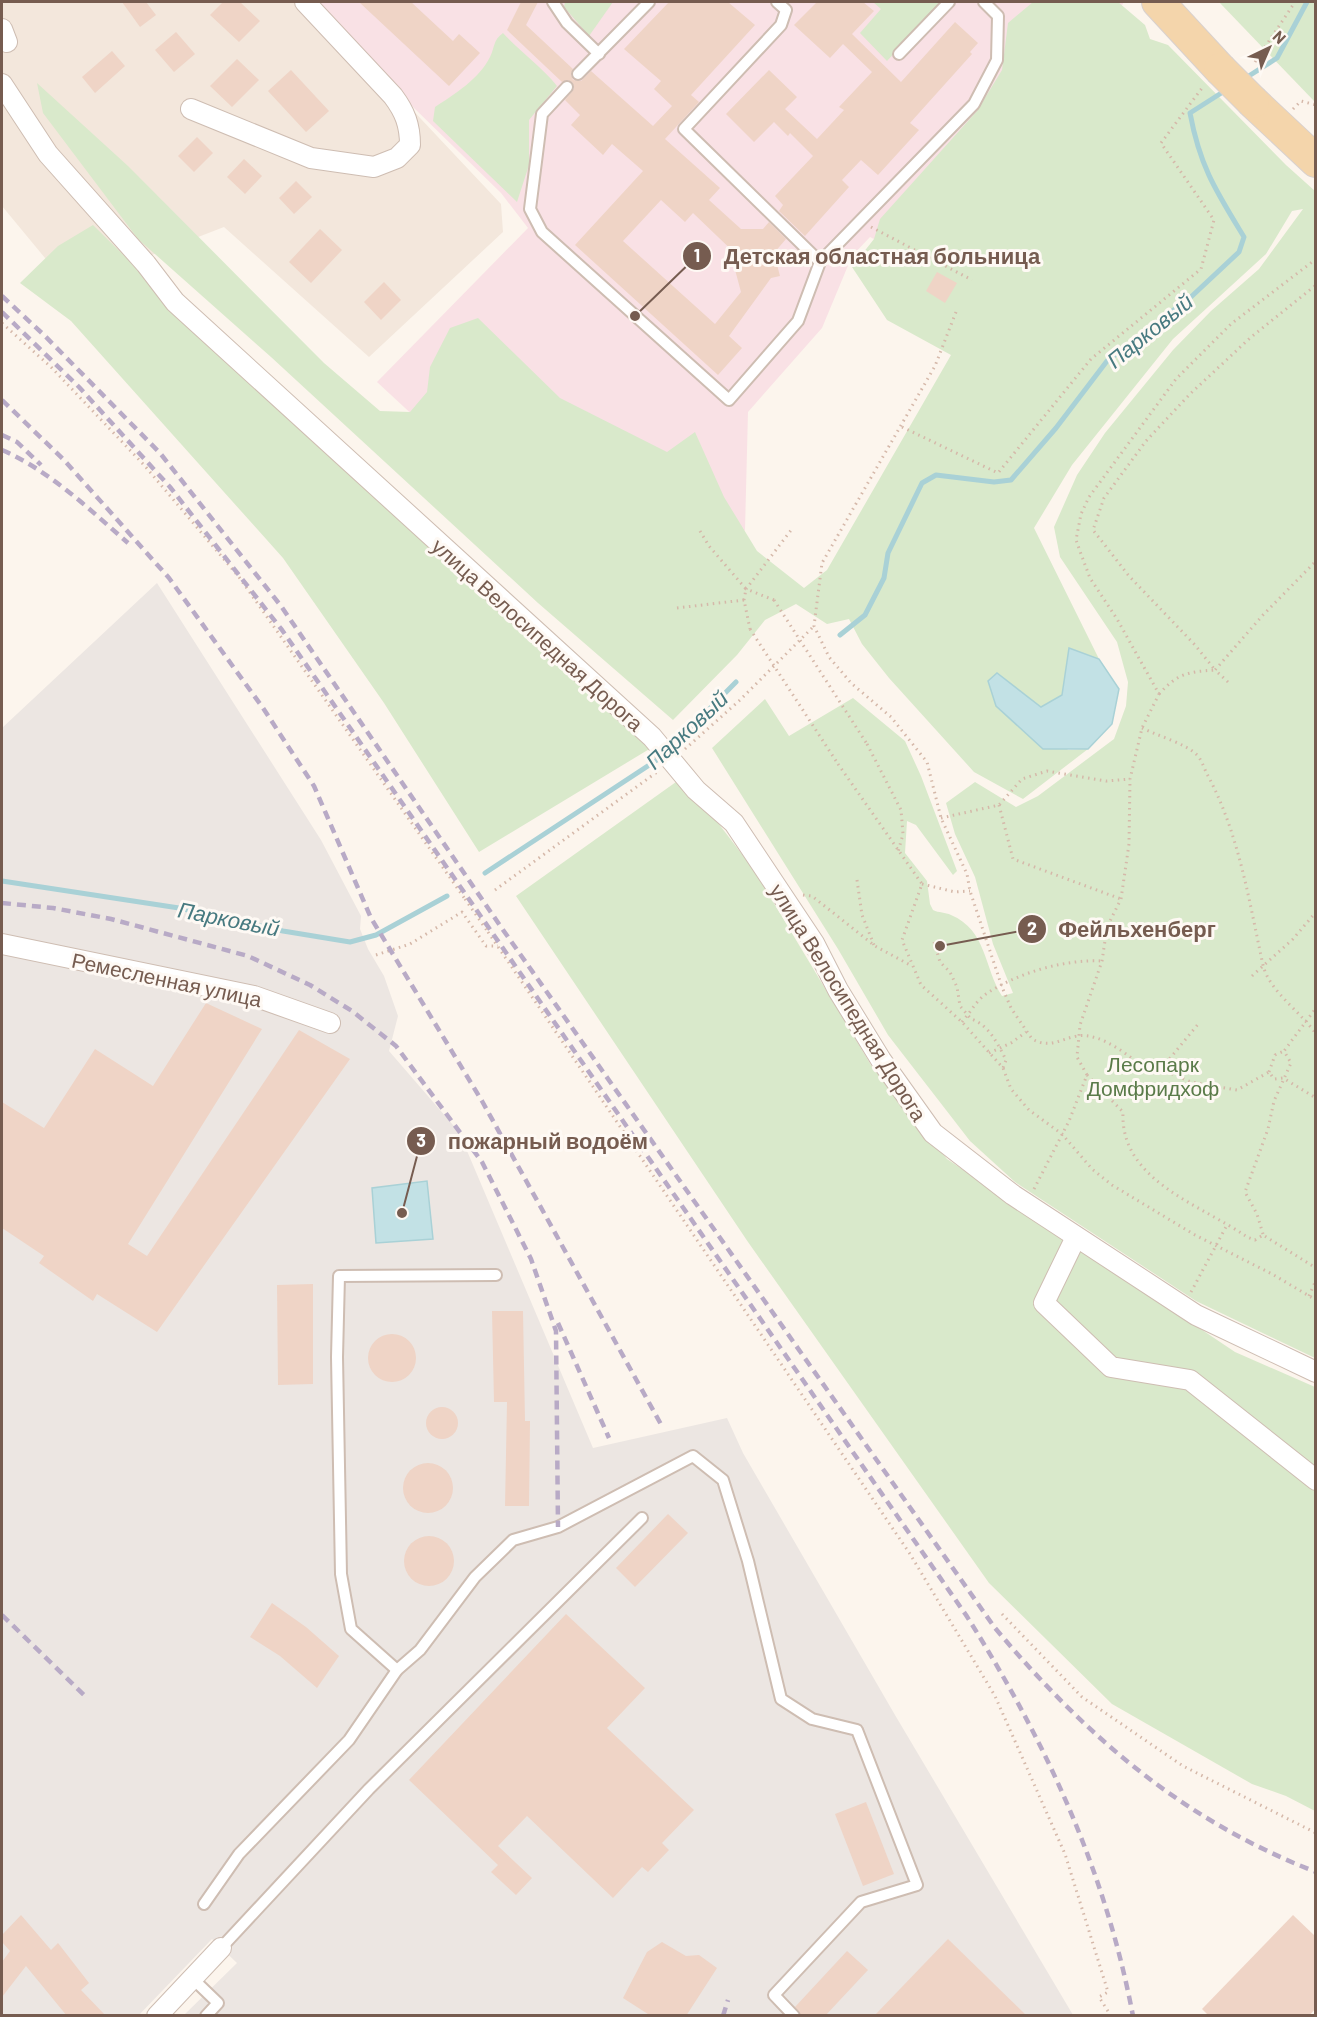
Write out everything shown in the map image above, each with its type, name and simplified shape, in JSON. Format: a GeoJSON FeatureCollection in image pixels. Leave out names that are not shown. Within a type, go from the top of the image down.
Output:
{"type":"FeatureCollection","features":[{"type":"Feature","properties":{"kind":"main road"},"geometry":{"type":"LineString","coordinates":[[1158,2],[1211,79],[1253,102],[1316,161]]}},
{"type":"Feature","properties":{"kind":"street"},"geometry":{"type":"LineString","coordinates":[[191,109],[311,158],[374,167],[397,158],[410,145],[410,126],[403,111],[305,2]]}},
{"type":"Feature","properties":{"kind":"street","name":"улица Велосипедная Дорога"},"geometry":{"type":"LineString","coordinates":[[2,84],[48,154],[146,264],[175,302],[652,737],[696,790],[734,824],[814,943],[838,990],[881,1060],[933,1133],[1027,1204],[1196,1315],[1316,1372]]}},
{"type":"Feature","properties":{"kind":"street","name":"Ремесленная улица"},"geometry":{"type":"LineString","coordinates":[[2,944],[254,996],[330,1023]]}},
{"type":"Feature","properties":{"kind":"street"},"geometry":{"type":"LineString","coordinates":[[1076,1237],[1044,1303],[1112,1367],[1190,1380],[1316,1480]]}},
{"type":"Feature","properties":{"kind":"street"},"geometry":{"type":"LineString","coordinates":[[156,2016],[221,1948]]}},
{"type":"Feature","properties":{"kind":"lane"},"geometry":{"type":"LineString","coordinates":[[554,2],[567,23],[598,54]]}},
{"type":"Feature","properties":{"kind":"lane"},"geometry":{"type":"LineString","coordinates":[[578,74],[649,2]]}},
{"type":"Feature","properties":{"kind":"lane"},"geometry":{"type":"LineString","coordinates":[[777,2],[786,10],[781,25],[684,129],[820,261]]}},
{"type":"Feature","properties":{"kind":"lane"},"geometry":{"type":"LineString","coordinates":[[899,54],[949,2]]}},
{"type":"Feature","properties":{"kind":"lane"},"geometry":{"type":"LineString","coordinates":[[567,87],[542,114],[530,209],[542,232],[729,400],[798,321],[820,261],[974,104],[997,60],[998,16],[984,2]]}},
{"type":"Feature","properties":{"kind":"lane"},"geometry":{"type":"LineString","coordinates":[[397,1670],[351,1629],[341,1574],[337,1357],[339,1276],[496,1275]]}},
{"type":"Feature","properties":{"kind":"lane"},"geometry":{"type":"LineString","coordinates":[[204,1904],[239,1854],[349,1740],[397,1670],[420,1650],[475,1577],[513,1540],[558,1527],[693,1456],[723,1480],[748,1561],[781,1699],[813,1719],[857,1730],[917,1885],[861,1902],[844,1919],[774,1995],[794,2016]]}},
{"type":"Feature","properties":{"kind":"lane"},"geometry":{"type":"LineString","coordinates":[[221,1948],[369,1790],[642,1518]]}},
{"type":"Feature","properties":{"kind":"lane"},"geometry":{"type":"LineString","coordinates":[[192,1978],[218,2003],[206,2016]]}},
{"type":"Feature","properties":{"kind":"path"},"geometry":{"type":"LineString","coordinates":[[1255,62],[1295,2]]}},
{"type":"Feature","properties":{"kind":"path"},"geometry":{"type":"LineString","coordinates":[[902,427],[998,473],[1091,359],[1201,269],[1214,220],[1161,143],[1211,79]]}},
{"type":"Feature","properties":{"kind":"path"},"geometry":{"type":"LineString","coordinates":[[1301,101],[1316,105]]}},
{"type":"Feature","properties":{"kind":"path"},"geometry":{"type":"LineString","coordinates":[[876,231],[972,280]]}},
{"type":"Feature","properties":{"kind":"path"},"geometry":{"type":"LineString","coordinates":[[1159,694],[1117,619],[1090,578],[1077,540],[1081,514],[1096,488],[1176,379],[1231,324],[1316,259]]}},
{"type":"Feature","properties":{"kind":"path"},"geometry":{"type":"LineString","coordinates":[[1228,682],[1129,576],[1093,530],[1104,498],[1146,441],[1190,394],[1250,338],[1316,285]]}},
{"type":"Feature","properties":{"kind":"path"},"geometry":{"type":"LineString","coordinates":[[956,312],[935,366],[822,563],[814,626],[829,657],[851,683],[891,717],[927,762],[941,818],[967,874],[970,891],[1002,987],[1026,1032],[1038,1042],[1052,1044],[1078,1036],[1093,1037],[1119,1050],[1149,1071],[1161,1069],[1191,1082],[1237,1090],[1269,1072],[1275,1055],[1284,1051],[1316,1008]]}},
{"type":"Feature","properties":{"kind":"path"},"geometry":{"type":"LineString","coordinates":[[2,323],[51,367],[144,465],[239,577],[496,942],[910,1554],[995,1696],[1065,1854],[1108,1992],[1099,1997],[1111,2016]]}},
{"type":"Feature","properties":{"kind":"path"},"geometry":{"type":"LineString","coordinates":[[792,529],[746,589],[744,600],[750,629],[838,764],[922,884],[955,892],[970,891]]}},
{"type":"Feature","properties":{"kind":"path"},"geometry":{"type":"LineString","coordinates":[[700,531],[746,589],[774,600],[867,744],[901,810],[903,834],[898,852]]}},
{"type":"Feature","properties":{"kind":"path"},"geometry":{"type":"LineString","coordinates":[[1263,1234],[1255,1240],[1227,1225],[1146,1172],[1134,1156],[1122,1128],[1123,1112],[1087,1075],[1077,1057],[1078,1036],[1083,1014],[1102,962],[1107,927],[1121,899],[1129,844],[1130,779],[1142,729],[1159,694],[1171,681],[1186,672],[1215,670],[1263,615],[1316,561]]}},
{"type":"Feature","properties":{"kind":"path"},"geometry":{"type":"LineString","coordinates":[[676,608],[744,600]]}},
{"type":"Feature","properties":{"kind":"path"},"geometry":{"type":"LineString","coordinates":[[495,890],[740,700],[814,626]]}},
{"type":"Feature","properties":{"kind":"path"},"geometry":{"type":"LineString","coordinates":[[1142,729],[1196,754],[1217,793],[1245,879],[1257,938],[1263,954],[1263,966],[1276,988],[1316,1034]]}},
{"type":"Feature","properties":{"kind":"path"},"geometry":{"type":"LineString","coordinates":[[941,818],[999,805],[1022,779],[1047,771],[1107,781],[1130,779]]}},
{"type":"Feature","properties":{"kind":"path"},"geometry":{"type":"LineString","coordinates":[[999,805],[1013,859],[1121,899]]}},
{"type":"Feature","properties":{"kind":"path"},"geometry":{"type":"LineString","coordinates":[[856,880],[861,915],[874,946]]}},
{"type":"Feature","properties":{"kind":"path"},"geometry":{"type":"LineString","coordinates":[[922,884],[903,940],[921,985],[962,1022],[1003,1068],[1011,1089],[1029,1110],[1062,1134],[1092,1169],[1112,1185],[1217,1248],[1272,1274],[1316,1300]]}},
{"type":"Feature","properties":{"kind":"path"},"geometry":{"type":"LineString","coordinates":[[779,891],[812,896],[874,946],[913,967]]}},
{"type":"Feature","properties":{"kind":"path"},"geometry":{"type":"LineString","coordinates":[[376,955],[410,944],[462,912],[486,946]]}},
{"type":"Feature","properties":{"kind":"path"},"geometry":{"type":"LineString","coordinates":[[1251,976],[1293,939],[1316,912]]}},
{"type":"Feature","properties":{"kind":"path"},"geometry":{"type":"LineString","coordinates":[[486,946],[496,942]]}},
{"type":"Feature","properties":{"kind":"path"},"geometry":{"type":"LineString","coordinates":[[934,942],[940,962],[950,972],[957,987],[960,1006],[967,1016],[983,1025],[999,1047],[1006,1060],[1003,1068]]}},
{"type":"Feature","properties":{"kind":"path"},"geometry":{"type":"LineString","coordinates":[[486,946],[498,946]]}},
{"type":"Feature","properties":{"kind":"path"},"geometry":{"type":"LineString","coordinates":[[962,1022],[987,993],[1051,966],[1071,961],[1102,962]]}},
{"type":"Feature","properties":{"kind":"path"},"geometry":{"type":"LineString","coordinates":[[1161,1069],[1199,1023]]}},
{"type":"Feature","properties":{"kind":"path"},"geometry":{"type":"LineString","coordinates":[[989,1053],[1011,1043],[1026,1032]]}},
{"type":"Feature","properties":{"kind":"path"},"geometry":{"type":"LineString","coordinates":[[1284,1051],[1291,1063],[1245,1192],[1257,1214],[1263,1234],[1316,1268]]}},
{"type":"Feature","properties":{"kind":"path"},"geometry":{"type":"LineString","coordinates":[[1269,1072],[1274,1079],[1284,1078],[1316,1098]]}},
{"type":"Feature","properties":{"kind":"path"},"geometry":{"type":"LineString","coordinates":[[1027,1204],[1062,1134],[1087,1075]]}},
{"type":"Feature","properties":{"kind":"path"},"geometry":{"type":"LineString","coordinates":[[1181,1305],[1198,1282],[1227,1225]]}},
{"type":"Feature","properties":{"kind":"path"},"geometry":{"type":"LineString","coordinates":[[1309,1296],[1316,1280]]}},
{"type":"Feature","properties":{"kind":"path"},"geometry":{"type":"LineString","coordinates":[[1002,1614],[1082,1697],[1183,1766],[1316,1833]]}},
{"type":"Feature","properties":{"kind":"shaded area"},"geometry":{"type":"Polygon","coordinates":[[[2,2],[311,2],[501,204],[503,232],[369,357],[224,227],[69,287],[2,206],[2,2]]]}},
{"type":"Feature","properties":{"kind":"shaded area"},"geometry":{"type":"Polygon","coordinates":[[[312,2],[1124,2],[1042,136],[937,272],[870,237],[852,256],[822,328],[748,412],[745,530],[648,633],[377,382],[528,228],[501,193],[413,107],[312,2]]]}},
{"type":"Feature","properties":{"kind":"shaded area"},"geometry":{"type":"Polygon","coordinates":[[[157,583],[321,840],[361,916],[360,929],[368,949],[384,976],[398,1016],[389,1051],[459,1132],[593,1448],[727,1418],[743,1453],[1073,2015],[184,2015],[237,1963],[212,1939],[139,2015],[2,2016],[2,728],[157,583]]]}},
{"type":"Feature","properties":{"kind":"green space"},"geometry":{"type":"Polygon","coordinates":[[[565,2],[613,2],[589,36],[564,7],[565,2]]]}},
{"type":"Feature","properties":{"kind":"green space"},"geometry":{"type":"Polygon","coordinates":[[[873,2],[942,2],[887,61],[860,33],[881,9],[873,2]]]}},
{"type":"Feature","properties":{"kind":"green space","name":"Лесопарк Домфридхоф"},"geometry":{"type":"Polygon","coordinates":[[[1033,2],[1118,2],[1145,25],[1150,39],[1168,45],[1286,165],[1315,191],[1315,1358],[1196,1301],[1015,1182],[970,1141],[888,1035],[838,949],[712,748],[765,699],[789,736],[853,698],[905,741],[921,776],[957,871],[953,875],[916,825],[907,821],[905,853],[927,881],[933,910],[951,915],[972,930],[1002,996],[1013,993],[993,944],[975,877],[955,834],[946,803],[975,782],[1016,807],[1038,796],[1114,739],[1126,706],[1128,682],[1117,642],[1060,557],[1054,527],[1077,475],[1105,433],[1173,350],[1211,311],[1259,269],[1303,209],[1292,211],[1266,254],[1173,339],[1072,465],[1034,528],[1099,659],[1069,648],[1062,695],[1041,707],[997,673],[1068,750],[1088,749],[1023,799],[974,772],[889,678],[862,644],[849,619],[827,624],[796,604],[765,620],[737,655],[673,720],[538,603],[271,357],[138,239],[43,113],[37,83],[128,166],[324,363],[380,411],[410,412],[427,392],[430,367],[450,328],[478,318],[560,398],[667,452],[695,432],[724,497],[757,551],[804,588],[827,570],[951,355],[887,320],[852,267],[874,239],[880,219],[977,111],[1002,70],[1008,23],[1033,2]]]}},
{"type":"Feature","properties":{"kind":"green space"},"geometry":{"type":"Polygon","coordinates":[[[1219,2],[1315,2],[1315,102],[1219,2]]]}},
{"type":"Feature","properties":{"kind":"green space"},"geometry":{"type":"Polygon","coordinates":[[[503,33],[557,86],[529,120],[529,165],[517,202],[433,121],[435,107],[480,72],[490,57],[496,41],[503,33]]]}},
{"type":"Feature","properties":{"kind":"green space"},"geometry":{"type":"Polygon","coordinates":[[[93,225],[234,364],[656,745],[479,852],[384,703],[283,558],[71,321],[20,283],[58,246],[93,225]]]}},
{"type":"Feature","properties":{"kind":"green space"},"geometry":{"type":"Polygon","coordinates":[[[683,777],[754,870],[871,1065],[947,1159],[1235,1352],[1315,1387],[1315,1811],[1286,1796],[1252,1784],[1112,1704],[989,1583],[748,1242],[516,896],[683,777]]]}},
{"type":"Feature","properties":{"kind":"water"},"geometry":{"type":"Polygon","coordinates":[[[1069,648],[1099,659],[1119,689],[1112,724],[1088,749],[1043,749],[996,706],[988,681],[997,673],[1041,707],[1062,695],[1069,648]]]}},
{"type":"Feature","properties":{"kind":"water"},"geometry":{"type":"Polygon","coordinates":[[[427,1181],[433,1239],[376,1243],[372,1188],[427,1181]]]}},
{"type":"Feature","properties":{"kind":"building"},"geometry":{"type":"Polygon","coordinates":[[[122,2],[146,2],[156,15],[140,27],[122,2]]]}},
{"type":"Feature","properties":{"kind":"building"},"geometry":{"type":"Polygon","coordinates":[[[223,2],[240,2],[260,21],[239,42],[210,15],[223,2]]]}},
{"type":"Feature","properties":{"kind":"building"},"geometry":{"type":"Polygon","coordinates":[[[359,2],[411,2],[453,41],[459,34],[480,53],[449,86],[359,2]]]}},
{"type":"Feature","properties":{"kind":"building"},"geometry":{"type":"Polygon","coordinates":[[[521,2],[538,2],[526,25],[573,69],[571,75],[573,80],[581,81],[591,71],[653,126],[672,106],[654,89],[661,81],[624,49],[669,2],[728,2],[755,25],[691,95],[699,102],[665,139],[720,188],[709,200],[741,229],[763,229],[769,222],[786,239],[774,253],[780,276],[771,278],[729,336],[742,348],[718,375],[575,245],[643,171],[612,144],[603,155],[571,125],[580,115],[565,100],[574,89],[572,82],[568,80],[562,82],[507,30],[521,2]],[[661,200],[623,241],[715,324],[741,292],[734,266],[741,259],[693,213],[685,222],[661,200]]]}},
{"type":"Feature","properties":{"kind":"building"},"geometry":{"type":"Polygon","coordinates":[[[817,2],[863,2],[874,11],[852,34],[901,82],[955,22],[978,43],[970,52],[972,54],[910,123],[919,130],[878,175],[861,160],[842,180],[849,187],[805,236],[779,211],[783,205],[775,196],[813,156],[790,133],[788,136],[774,122],[754,142],[726,114],[769,70],[797,97],[785,109],[817,139],[844,110],[839,107],[872,72],[843,44],[830,58],[794,25],[817,2]]]}},
{"type":"Feature","properties":{"kind":"building"},"geometry":{"type":"Polygon","coordinates":[[[176,32],[195,54],[174,72],[155,50],[176,32]]]}},
{"type":"Feature","properties":{"kind":"building"},"geometry":{"type":"Polygon","coordinates":[[[112,51],[125,66],[95,93],[82,77],[112,51]]]}},
{"type":"Feature","properties":{"kind":"building"},"geometry":{"type":"Polygon","coordinates":[[[237,59],[259,80],[232,107],[210,86],[237,59]]]}},
{"type":"Feature","properties":{"kind":"building"},"geometry":{"type":"Polygon","coordinates":[[[291,70],[329,111],[306,132],[268,91],[291,70]]]}},
{"type":"Feature","properties":{"kind":"building"},"geometry":{"type":"Polygon","coordinates":[[[197,137],[213,153],[194,172],[178,156],[197,137]]]}},
{"type":"Feature","properties":{"kind":"building"},"geometry":{"type":"Polygon","coordinates":[[[244,159],[262,176],[245,194],[227,177],[244,159]]]}},
{"type":"Feature","properties":{"kind":"building"},"geometry":{"type":"Polygon","coordinates":[[[296,181],[312,197],[294,214],[279,198],[296,181]]]}},
{"type":"Feature","properties":{"kind":"building"},"geometry":{"type":"Polygon","coordinates":[[[320,229],[342,250],[311,283],[289,262],[320,229]]]}},
{"type":"Feature","properties":{"kind":"building"},"geometry":{"type":"Polygon","coordinates":[[[937,272],[957,283],[945,303],[926,291],[937,272]]]}},
{"type":"Feature","properties":{"kind":"building"},"geometry":{"type":"Polygon","coordinates":[[[384,282],[401,300],[381,320],[364,302],[384,282]]]}},
{"type":"Feature","properties":{"kind":"building"},"geometry":{"type":"Polygon","coordinates":[[[206,1003],[262,1029],[128,1244],[147,1256],[299,1030],[350,1059],[157,1332],[97,1294],[93,1301],[39,1263],[44,1256],[2,1228],[2,1102],[44,1128],[95,1049],[153,1086],[206,1003]]]}},
{"type":"Feature","properties":{"kind":"building"},"geometry":{"type":"Polygon","coordinates":[[[313,1284],[313,1384],[278,1385],[277,1285],[313,1284]]]}},
{"type":"Feature","properties":{"kind":"building"},"geometry":{"type":"Polygon","coordinates":[[[492,1311],[523,1311],[525,1421],[530,1421],[529,1506],[505,1506],[507,1402],[494,1402],[492,1311]]]}},
{"type":"Feature","properties":{"kind":"building"},"geometry":{"type":"Polygon","coordinates":[[[387,1334],[397,1334],[412,1344],[416,1358],[415,1367],[406,1378],[397,1382],[387,1382],[372,1372],[368,1363],[368,1353],[378,1338],[387,1334]]]}},
{"type":"Feature","properties":{"kind":"building"},"geometry":{"type":"Polygon","coordinates":[[[442,1407],[453,1412],[458,1423],[453,1434],[442,1439],[431,1434],[426,1423],[431,1412],[442,1407]]]}},
{"type":"Feature","properties":{"kind":"building"},"geometry":{"type":"Polygon","coordinates":[[[428,1463],[437,1465],[448,1474],[453,1488],[451,1497],[442,1508],[428,1513],[419,1511],[408,1502],[403,1488],[405,1479],[414,1468],[428,1463]]]}},
{"type":"Feature","properties":{"kind":"building"},"geometry":{"type":"Polygon","coordinates":[[[668,1514],[688,1533],[635,1587],[616,1568],[668,1514]]]}},
{"type":"Feature","properties":{"kind":"building"},"geometry":{"type":"Polygon","coordinates":[[[429,1536],[447,1543],[454,1561],[447,1579],[429,1586],[411,1579],[404,1561],[411,1543],[429,1536]]]}},
{"type":"Feature","properties":{"kind":"building"},"geometry":{"type":"Polygon","coordinates":[[[272,1603],[306,1627],[339,1656],[317,1688],[280,1656],[250,1637],[272,1603]]]}},
{"type":"Feature","properties":{"kind":"building"},"geometry":{"type":"Polygon","coordinates":[[[566,1614],[645,1688],[607,1728],[694,1810],[662,1843],[669,1850],[648,1872],[642,1867],[613,1898],[527,1816],[498,1846],[532,1878],[516,1895],[491,1872],[498,1865],[409,1780],[566,1614]]]}},
{"type":"Feature","properties":{"kind":"building"},"geometry":{"type":"Polygon","coordinates":[[[866,1802],[894,1874],[863,1886],[835,1814],[866,1802]]]}},
{"type":"Feature","properties":{"kind":"building"},"geometry":{"type":"Polygon","coordinates":[[[21,1915],[51,1950],[58,1943],[89,1983],[81,1990],[106,2016],[67,2016],[26,1966],[2,1997],[2,1962],[10,1951],[2,1942],[2,1935],[21,1915]]]}},
{"type":"Feature","properties":{"kind":"building"},"geometry":{"type":"Polygon","coordinates":[[[1293,1915],[1316,1937],[1316,2008],[1309,2016],[1209,2016],[1202,2009],[1293,1915]]]}},
{"type":"Feature","properties":{"kind":"building"},"geometry":{"type":"Polygon","coordinates":[[[948,1939],[1027,2016],[874,2016],[948,1939]]]}},
{"type":"Feature","properties":{"kind":"building"},"geometry":{"type":"Polygon","coordinates":[[[662,1942],[686,1956],[699,1955],[717,1968],[686,2016],[651,2016],[623,1998],[647,1952],[662,1942]]]}},
{"type":"Feature","properties":{"kind":"building"},"geometry":{"type":"Polygon","coordinates":[[[847,1951],[868,1970],[825,2016],[801,2016],[795,2007],[847,1951]]]}},
{"type":"Feature","properties":{"kind":"waterway","name":"Парковый"},"geometry":{"type":"LineString","coordinates":[[1244,79],[1277,58],[1307,2]]}},
{"type":"Feature","properties":{"kind":"waterway","name":"Парковый"},"geometry":{"type":"LineString","coordinates":[[840,635],[865,615],[884,578],[888,553],[922,483],[936,475],[994,482],[1011,480],[1056,428],[1107,361],[1192,296],[1239,252],[1244,237],[1210,178],[1199,149],[1190,113],[1226,90]]}},
{"type":"Feature","properties":{"kind":"waterway","name":"Парковый"},"geometry":{"type":"LineString","coordinates":[[485,873],[663,756],[736,682]]}},
{"type":"Feature","properties":{"kind":"waterway","name":"Парковый"},"geometry":{"type":"LineString","coordinates":[[2,881],[179,908],[283,931],[350,942],[376,935],[447,896]]}},
{"type":"Feature","properties":{"kind":"railway"},"geometry":{"type":"LineString","coordinates":[[2,296],[44,335],[160,453],[281,606],[501,927],[995,1628],[1065,1704],[1139,1771],[1222,1827],[1267,1851],[1316,1872]]}},
{"type":"Feature","properties":{"kind":"railway"},"geometry":{"type":"LineString","coordinates":[[2,312],[79,387],[170,487],[282,630],[966,1615],[1021,1710],[1069,1807],[1106,1909],[1133,2016]]}},
{"type":"Feature","properties":{"kind":"railway"},"geometry":{"type":"LineString","coordinates":[[2,400],[64,460],[169,578],[263,708],[314,786],[371,918],[482,1101],[663,1428]]}},
{"type":"Feature","properties":{"kind":"railway"},"geometry":{"type":"LineString","coordinates":[[2,435],[17,442],[41,465]]}},
{"type":"Feature","properties":{"kind":"railway"},"geometry":{"type":"LineString","coordinates":[[2,450],[53,480],[128,543]]}},
{"type":"Feature","properties":{"kind":"railway"},"geometry":{"type":"LineString","coordinates":[[2,903],[53,908],[111,919],[248,956],[310,985],[352,1011],[396,1046],[482,1162],[531,1259],[556,1331],[558,1527]]}},
{"type":"Feature","properties":{"kind":"railway"},"geometry":{"type":"LineString","coordinates":[[558,1323],[609,1438]]}},
{"type":"Feature","properties":{"kind":"railway"},"geometry":{"type":"LineString","coordinates":[[2,1615],[85,1696]]}},
{"type":"Feature","properties":{"kind":"railway"},"geometry":{"type":"LineString","coordinates":[[723,2016],[728,2000]]}},
{"type":"Feature","properties":{"kind":"place","name":"Детская областная больница"},"geometry":{"type":"Point","coordinates":[635,316]}},
{"type":"Feature","properties":{"kind":"place","name":"Фейльхенберг"},"geometry":{"type":"Point","coordinates":[940,946]}},
{"type":"Feature","properties":{"kind":"place","name":"пожарный водоём"},"geometry":{"type":"Point","coordinates":[402,1213]}}]}
